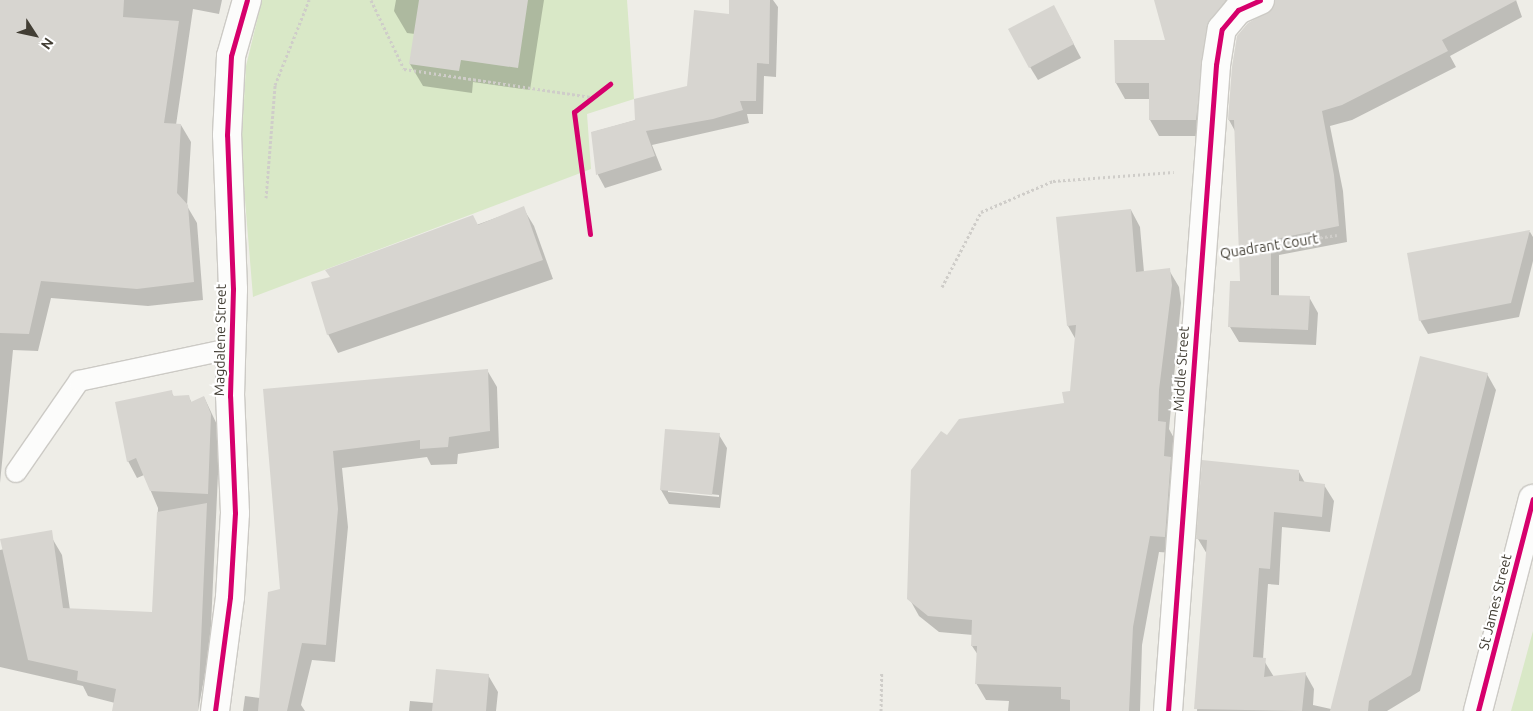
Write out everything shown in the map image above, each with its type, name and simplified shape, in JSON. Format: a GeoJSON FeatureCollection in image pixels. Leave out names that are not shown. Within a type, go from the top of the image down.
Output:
{"type":"FeatureCollection","features":[{"type":"Feature","properties":{"kind":"street","name":"Magdalene Street"},"geometry":{"type":"LineString","coordinates":[[215,711],[230,597],[235,513],[230,349],[233,289],[227,135],[231,56],[247,0]]}},
{"type":"Feature","properties":{"kind":"street","name":"Middle Street"},"geometry":{"type":"LineString","coordinates":[[1168,711],[1201,256],[1222,29],[1238,10],[1260,0]]}},
{"type":"Feature","properties":{"kind":"street","name":"St James Street"},"geometry":{"type":"LineString","coordinates":[[1478,711],[1533,499]]}},
{"type":"Feature","properties":{"kind":"lane"},"geometry":{"type":"LineString","coordinates":[[16,472],[79,381],[230,349]]}},
{"type":"Feature","properties":{"kind":"path"},"geometry":{"type":"LineString","coordinates":[[266,202],[276,85],[309,0]]}},
{"type":"Feature","properties":{"kind":"path"},"geometry":{"type":"LineString","coordinates":[[371,0],[404,69],[591,97]]}},
{"type":"Feature","properties":{"kind":"path"},"geometry":{"type":"LineString","coordinates":[[942,287],[981,212],[1053,181],[1208,170]]}},
{"type":"Feature","properties":{"kind":"path"},"geometry":{"type":"LineString","coordinates":[[882,672],[882,711]]}},
{"type":"Feature","properties":{"kind":"green space"},"geometry":{"type":"Polygon","coordinates":[[[262,0],[627,0],[634,99],[587,114],[591,169],[253,297],[241,151],[246,66],[262,0]]]}},
{"type":"Feature","properties":{"kind":"green space"},"geometry":{"type":"Polygon","coordinates":[[[1533,631],[1533,711],[1511,711],[1518,686],[1533,631]]]}},
{"type":"Feature","properties":{"kind":"building"},"geometry":{"type":"Polygon","coordinates":[[[0,0],[124,0],[123,17],[179,21],[164,123],[181,124],[177,193],[188,205],[194,282],[137,289],[41,281],[29,334],[0,333],[0,0]]]}},
{"type":"Feature","properties":{"kind":"building"},"geometry":{"type":"Polygon","coordinates":[[[419,0],[528,0],[518,68],[461,60],[459,71],[409,64],[419,0]]]}},
{"type":"Feature","properties":{"kind":"building"},"geometry":{"type":"Polygon","coordinates":[[[729,0],[770,0],[769,64],[757,63],[756,101],[740,101],[743,110],[713,119],[646,131],[655,156],[596,175],[591,132],[635,120],[634,99],[687,86],[694,10],[729,14],[729,0]]]}},
{"type":"Feature","properties":{"kind":"building"},"geometry":{"type":"Polygon","coordinates":[[[1154,0],[1226,0],[1207,26],[1196,120],[1149,120],[1149,83],[1115,83],[1114,40],[1165,40],[1154,0]]]}},
{"type":"Feature","properties":{"kind":"building"},"geometry":{"type":"Polygon","coordinates":[[[1275,0],[1517,0],[1442,40],[1448,51],[1342,105],[1322,111],[1334,175],[1339,226],[1271,240],[1271,295],[1310,296],[1308,330],[1228,327],[1230,281],[1240,281],[1234,120],[1228,120],[1232,67],[1237,36],[1248,23],[1272,9],[1275,0]]]}},
{"type":"Feature","properties":{"kind":"building"},"geometry":{"type":"Polygon","coordinates":[[[1054,5],[1074,44],[1029,68],[1008,29],[1054,5]]]}},
{"type":"Feature","properties":{"kind":"building"},"geometry":{"type":"Polygon","coordinates":[[[524,206],[543,260],[327,335],[311,282],[330,277],[325,270],[473,215],[478,225],[524,206]]]}},
{"type":"Feature","properties":{"kind":"building"},"geometry":{"type":"Polygon","coordinates":[[[1131,209],[1136,272],[1170,268],[1172,285],[1159,390],[1158,421],[1166,422],[1164,456],[1171,457],[1165,537],[1150,536],[1133,627],[1129,711],[1070,711],[1070,700],[1061,699],[1061,687],[975,684],[977,646],[971,646],[972,620],[928,616],[907,599],[911,470],[941,431],[947,435],[959,419],[1064,403],[1062,392],[1070,391],[1076,325],[1067,326],[1056,217],[1131,209]]]}},
{"type":"Feature","properties":{"kind":"building"},"geometry":{"type":"Polygon","coordinates":[[[1530,230],[1511,303],[1419,321],[1407,253],[1530,230]]]}},
{"type":"Feature","properties":{"kind":"building"},"geometry":{"type":"Polygon","coordinates":[[[1420,356],[1488,373],[1411,675],[1369,701],[1368,711],[1330,711],[1420,356]]]}},
{"type":"Feature","properties":{"kind":"building"},"geometry":{"type":"Polygon","coordinates":[[[488,369],[490,431],[449,437],[448,447],[420,449],[420,440],[333,451],[338,509],[326,645],[302,643],[287,711],[258,711],[268,592],[280,589],[263,389],[488,369]]]}},
{"type":"Feature","properties":{"kind":"building"},"geometry":{"type":"Polygon","coordinates":[[[172,390],[173,396],[189,395],[191,402],[204,396],[211,414],[208,494],[150,491],[136,458],[127,462],[115,402],[172,390]]]}},
{"type":"Feature","properties":{"kind":"building"},"geometry":{"type":"Polygon","coordinates":[[[665,429],[720,433],[712,495],[660,490],[665,429]]]}},
{"type":"Feature","properties":{"kind":"building"},"geometry":{"type":"Polygon","coordinates":[[[1202,460],[1299,470],[1299,481],[1325,484],[1322,517],[1274,512],[1270,569],[1259,568],[1253,657],[1266,658],[1264,677],[1306,672],[1302,711],[1194,709],[1207,540],[1196,539],[1202,460]]]}},
{"type":"Feature","properties":{"kind":"building"},"geometry":{"type":"Polygon","coordinates":[[[207,503],[198,711],[112,711],[116,689],[77,680],[78,671],[28,660],[0,539],[52,530],[63,608],[152,612],[157,512],[207,503]]]}},
{"type":"Feature","properties":{"kind":"building"},"geometry":{"type":"Polygon","coordinates":[[[436,669],[489,674],[486,711],[432,711],[436,669]]]}},
{"type":"Feature","properties":{"kind":"cycle path"},"geometry":{"type":"LineString","coordinates":[[215,711],[230,597],[235,513],[230,396],[233,289],[227,135],[231,56],[247,0]]}},
{"type":"Feature","properties":{"kind":"cycle path"},"geometry":{"type":"LineString","coordinates":[[1168,711],[1216,65],[1222,29],[1238,10],[1260,0]]}},
{"type":"Feature","properties":{"kind":"cycle path"},"geometry":{"type":"LineString","coordinates":[[590,234],[574,112],[610,84]]}},
{"type":"Feature","properties":{"kind":"cycle path"},"geometry":{"type":"LineString","coordinates":[[1478,711],[1533,499]]}}]}
